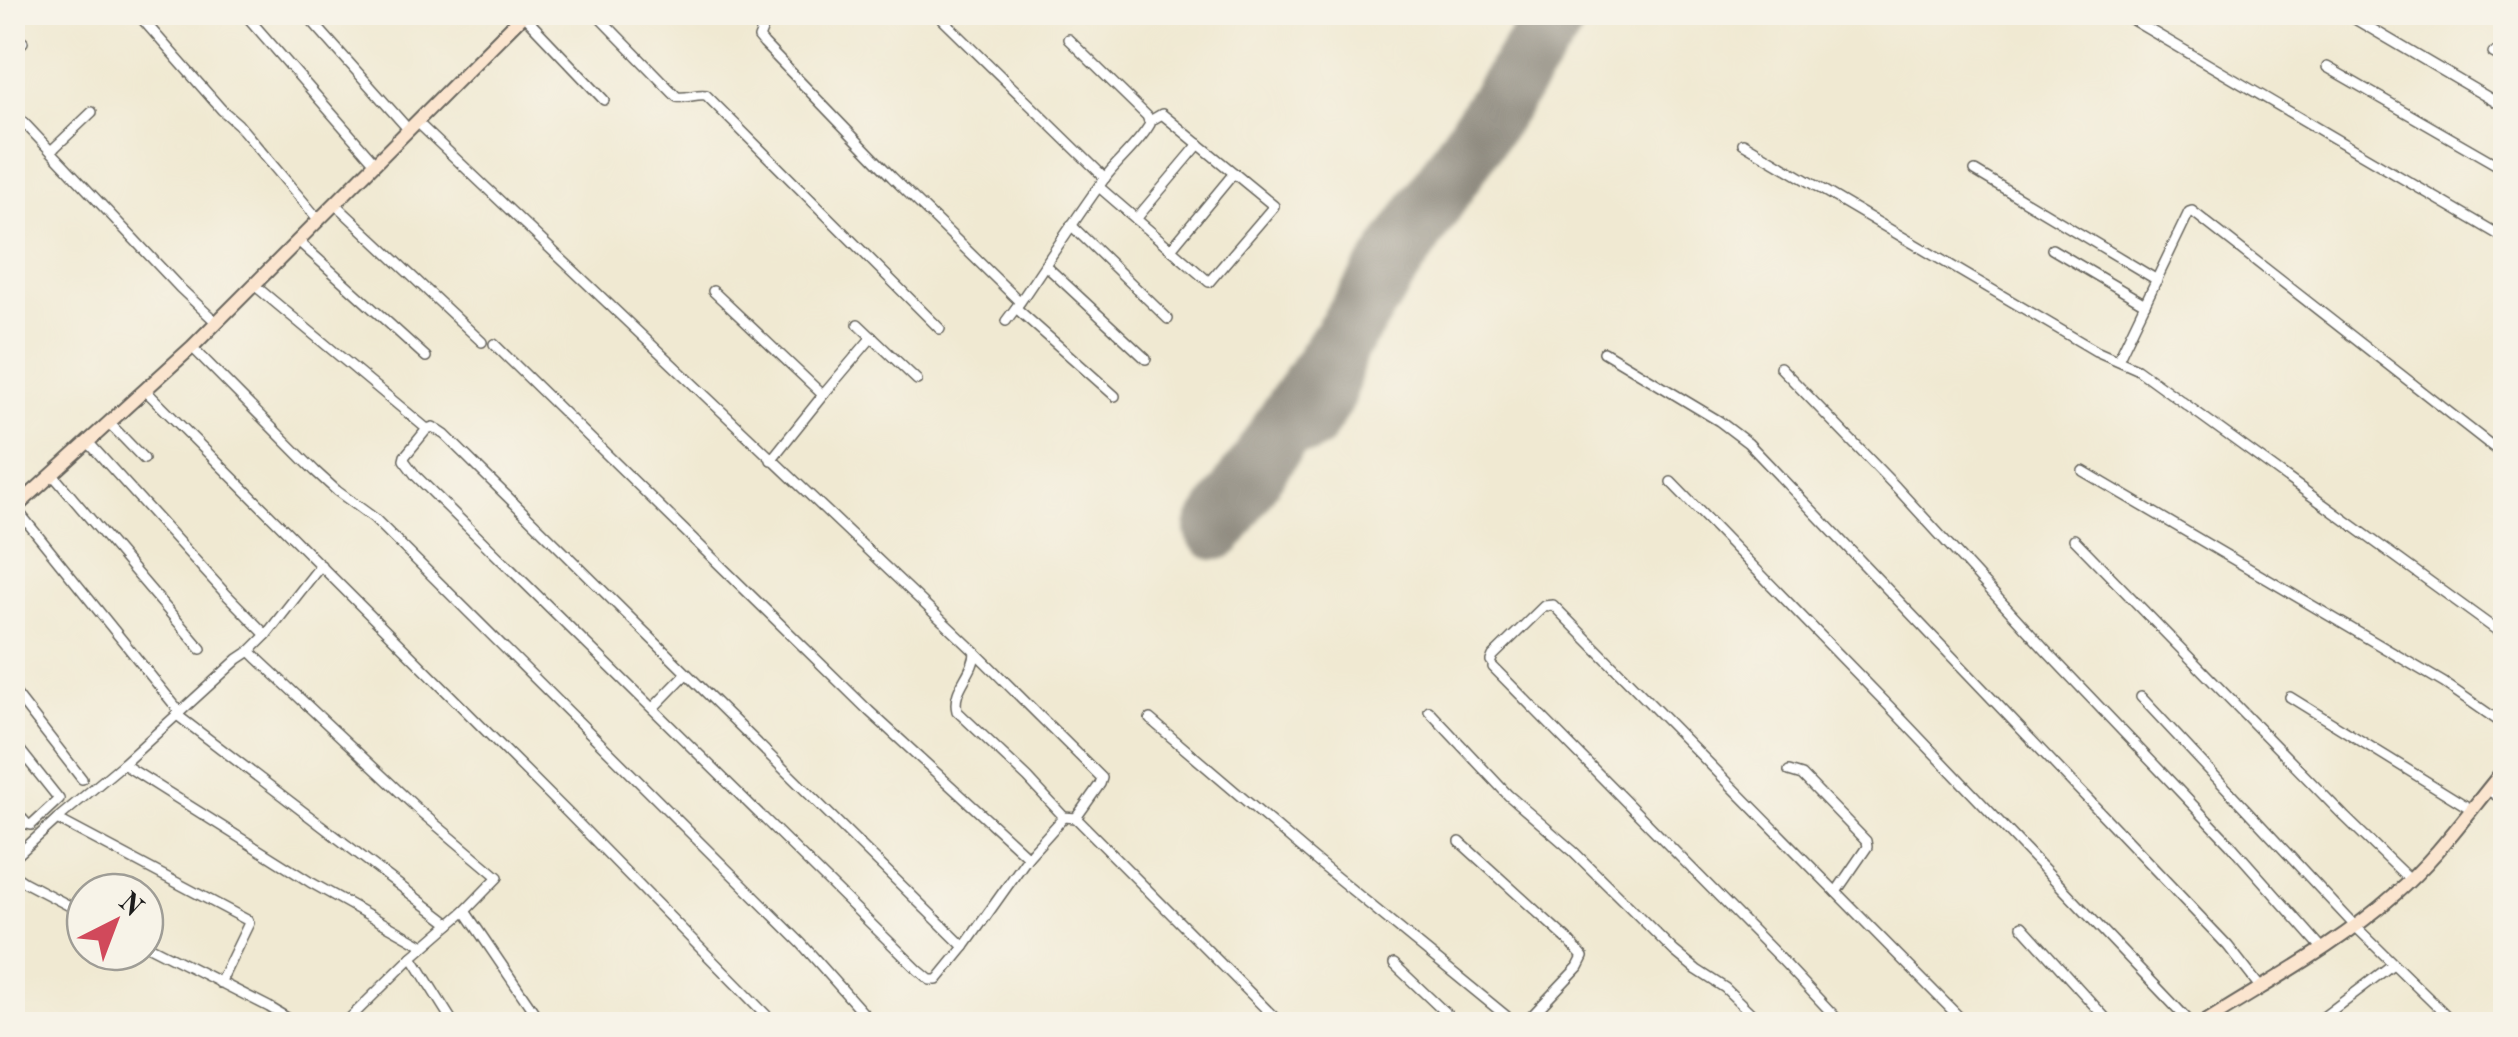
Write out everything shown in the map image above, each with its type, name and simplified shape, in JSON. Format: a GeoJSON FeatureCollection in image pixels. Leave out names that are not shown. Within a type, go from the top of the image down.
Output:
{"type":"FeatureCollection","features":[{"type":"Feature","properties":{"kind":"street"},"geometry":{"type":"LineString","coordinates":[[136,12],[318,219]]}},
{"type":"Feature","properties":{"kind":"street"},"geometry":{"type":"LineString","coordinates":[[243,12],[374,162]]}},
{"type":"Feature","properties":{"kind":"street"},"geometry":{"type":"LineString","coordinates":[[304,12],[412,125],[973,650],[1102,778],[1076,818]]}},
{"type":"Feature","properties":{"kind":"street"},"geometry":{"type":"LineString","coordinates":[[594,12],[678,97],[706,95],[940,329]]}},
{"type":"Feature","properties":{"kind":"street"},"geometry":{"type":"LineString","coordinates":[[755,12],[765,23],[760,38],[764,44],[1018,305],[1115,396]]}},
{"type":"Feature","properties":{"kind":"street"},"geometry":{"type":"LineString","coordinates":[[935,12],[1102,183],[1136,219],[1209,282],[1274,206],[1162,114],[1150,121],[1144,134],[1102,183],[1070,225],[1006,321]]}},
{"type":"Feature","properties":{"kind":"street"},"geometry":{"type":"LineString","coordinates":[[2119,12],[2506,239]]}},
{"type":"Feature","properties":{"kind":"street"},"geometry":{"type":"LineString","coordinates":[[2344,12],[2506,108]]}},
{"type":"Feature","properties":{"kind":"street"},"geometry":{"type":"LineString","coordinates":[[2496,12],[2506,18]]}},
{"type":"Feature","properties":{"kind":"street"},"geometry":{"type":"LineString","coordinates":[[450,924],[179,714],[14,508],[192,347],[524,14],[604,100]]}},
{"type":"Feature","properties":{"kind":"street"},"geometry":{"type":"LineString","coordinates":[[1068,38],[1150,121]]}},
{"type":"Feature","properties":{"kind":"street"},"geometry":{"type":"LineString","coordinates":[[12,51],[23,42]]}},
{"type":"Feature","properties":{"kind":"street"},"geometry":{"type":"LineString","coordinates":[[2494,53],[2506,60]]}},
{"type":"Feature","properties":{"kind":"street"},"geometry":{"type":"LineString","coordinates":[[2326,67],[2506,170]]}},
{"type":"Feature","properties":{"kind":"street"},"geometry":{"type":"LineString","coordinates":[[12,110],[216,322]]}},
{"type":"Feature","properties":{"kind":"street"},"geometry":{"type":"LineString","coordinates":[[51,151],[92,112]]}},
{"type":"Feature","properties":{"kind":"street"},"geometry":{"type":"LineString","coordinates":[[1743,143],[2080,342],[2132,365],[2506,637]]}},
{"type":"Feature","properties":{"kind":"street"},"geometry":{"type":"LineString","coordinates":[[1136,219],[1199,144]]}},
{"type":"Feature","properties":{"kind":"street"},"geometry":{"type":"LineString","coordinates":[[1976,171],[2158,280]]}},
{"type":"Feature","properties":{"kind":"street"},"geometry":{"type":"LineString","coordinates":[[1171,249],[1234,173]]}},
{"type":"Feature","properties":{"kind":"street"},"geometry":{"type":"LineString","coordinates":[[334,203],[482,342]]}},
{"type":"Feature","properties":{"kind":"street"},"geometry":{"type":"LineString","coordinates":[[2118,360],[2189,212],[2195,212],[2506,457]]}},
{"type":"Feature","properties":{"kind":"street"},"geometry":{"type":"LineString","coordinates":[[1070,225],[1168,319]]}},
{"type":"Feature","properties":{"kind":"street"},"geometry":{"type":"LineString","coordinates":[[297,240],[426,357]]}},
{"type":"Feature","properties":{"kind":"street"},"geometry":{"type":"LineString","coordinates":[[2052,249],[2145,304]]}},
{"type":"Feature","properties":{"kind":"street"},"geometry":{"type":"LineString","coordinates":[[1045,266],[1146,359]]}},
{"type":"Feature","properties":{"kind":"street"},"geometry":{"type":"LineString","coordinates":[[253,284],[427,429]]}},
{"type":"Feature","properties":{"kind":"street"},"geometry":{"type":"LineString","coordinates":[[714,291],[823,395]]}},
{"type":"Feature","properties":{"kind":"street"},"geometry":{"type":"LineString","coordinates":[[858,324],[917,380]]}},
{"type":"Feature","properties":{"kind":"street"},"geometry":{"type":"LineString","coordinates":[[771,460],[872,337]]}},
{"type":"Feature","properties":{"kind":"street"},"geometry":{"type":"LineString","coordinates":[[494,344],[869,711],[1028,858]]}},
{"type":"Feature","properties":{"kind":"street"},"geometry":{"type":"LineString","coordinates":[[192,347],[315,471],[374,518],[800,944],[873,1024]]}},
{"type":"Feature","properties":{"kind":"street"},"geometry":{"type":"LineString","coordinates":[[1604,352],[1720,421],[1748,443],[2217,934],[2260,987]]}},
{"type":"Feature","properties":{"kind":"street"},"geometry":{"type":"LineString","coordinates":[[1780,367],[2230,844],[2322,948]]}},
{"type":"Feature","properties":{"kind":"street"},"geometry":{"type":"LineString","coordinates":[[146,391],[775,1024]]}},
{"type":"Feature","properties":{"kind":"street"},"geometry":{"type":"LineString","coordinates":[[110,424],[144,459]]}},
{"type":"Feature","properties":{"kind":"street"},"geometry":{"type":"LineString","coordinates":[[964,947],[445,435],[427,429],[405,456],[408,467],[925,977],[937,980],[964,947],[1028,858],[1064,817]]}},
{"type":"Feature","properties":{"kind":"street"},"geometry":{"type":"LineString","coordinates":[[89,443],[266,635]]}},
{"type":"Feature","properties":{"kind":"street"},"geometry":{"type":"LineString","coordinates":[[2083,471],[2444,683],[2506,726]]}},
{"type":"Feature","properties":{"kind":"street"},"geometry":{"type":"LineString","coordinates":[[53,475],[201,649]]}},
{"type":"Feature","properties":{"kind":"street"},"geometry":{"type":"LineString","coordinates":[[1670,482],[1888,704],[2192,1024]]}},
{"type":"Feature","properties":{"kind":"street"},"geometry":{"type":"LineString","coordinates":[[2074,539],[2410,880]]}},
{"type":"Feature","properties":{"kind":"street"},"geometry":{"type":"LineString","coordinates":[[12,860],[250,651],[321,565]]}},
{"type":"Feature","properties":{"kind":"street"},"geometry":{"type":"LineString","coordinates":[[1842,1024],[1492,664],[1493,656],[1544,606],[1553,605],[1966,1024]]}},
{"type":"Feature","properties":{"kind":"street"},"geometry":{"type":"LineString","coordinates":[[973,650],[974,663],[955,700],[957,711],[1064,817],[1076,818],[1281,1024]]}},
{"type":"Feature","properties":{"kind":"street"},"geometry":{"type":"LineString","coordinates":[[250,651],[365,760],[498,877],[344,1024]]}},
{"type":"Feature","properties":{"kind":"street"},"geometry":{"type":"LineString","coordinates":[[654,708],[686,674]]}},
{"type":"Feature","properties":{"kind":"street"},"geometry":{"type":"LineString","coordinates":[[12,690],[82,779]]}},
{"type":"Feature","properties":{"kind":"street"},"geometry":{"type":"LineString","coordinates":[[2290,697],[2471,808]]}},
{"type":"Feature","properties":{"kind":"street"},"geometry":{"type":"LineString","coordinates":[[2142,698],[2356,927],[2455,1024]]}},
{"type":"Feature","properties":{"kind":"street"},"geometry":{"type":"LineString","coordinates":[[1429,711],[1508,796],[1574,852],[1674,950],[1726,988],[1762,1024]]}},
{"type":"Feature","properties":{"kind":"street"},"geometry":{"type":"LineString","coordinates":[[1150,719],[1516,1024]]}},
{"type":"Feature","properties":{"kind":"street"},"geometry":{"type":"LineString","coordinates":[[12,740],[58,798],[30,825],[12,807]]}},
{"type":"Feature","properties":{"kind":"street"},"geometry":{"type":"LineString","coordinates":[[124,764],[310,882],[424,946]]}},
{"type":"Feature","properties":{"kind":"street"},"geometry":{"type":"LineString","coordinates":[[2202,1024],[2356,927],[2410,880],[2506,767]]}},
{"type":"Feature","properties":{"kind":"street"},"geometry":{"type":"LineString","coordinates":[[1789,771],[1802,775],[1866,840],[1867,847],[1836,892]]}},
{"type":"Feature","properties":{"kind":"street"},"geometry":{"type":"LineString","coordinates":[[2488,789],[2506,802]]}},
{"type":"Feature","properties":{"kind":"street"},"geometry":{"type":"LineString","coordinates":[[57,820],[247,920],[244,936],[220,983]]}},
{"type":"Feature","properties":{"kind":"street"},"geometry":{"type":"LineString","coordinates":[[1460,842],[1584,957],[1524,1024]]}},
{"type":"Feature","properties":{"kind":"street"},"geometry":{"type":"LineString","coordinates":[[12,874],[65,904]]}},
{"type":"Feature","properties":{"kind":"street"},"geometry":{"type":"LineString","coordinates":[[464,911],[542,1024]]}},
{"type":"Feature","properties":{"kind":"street"},"geometry":{"type":"LineString","coordinates":[[2022,926],[2111,1024]]}},
{"type":"Feature","properties":{"kind":"street"},"geometry":{"type":"LineString","coordinates":[[165,954],[298,1024]]}},
{"type":"Feature","properties":{"kind":"street"},"geometry":{"type":"LineString","coordinates":[[412,957],[454,1024]]}},
{"type":"Feature","properties":{"kind":"street"},"geometry":{"type":"LineString","coordinates":[[1394,964],[1457,1024]]}},
{"type":"Feature","properties":{"kind":"street"},"geometry":{"type":"LineString","coordinates":[[2314,1024],[2393,964]]}},
{"type":"Feature","properties":{"kind":"waterway"},"geometry":{"type":"LineString","coordinates":[[12,22],[28,12]]}},
{"type":"Feature","properties":{"kind":"taxiway"},"geometry":{"type":"LineString","coordinates":[[1283,429],[1303,441],[1322,434],[1343,400],[1373,293]]}},
{"type":"Feature","properties":{"kind":"runway"},"geometry":{"type":"LineString","coordinates":[[1216,529],[1559,12]]}}]}
